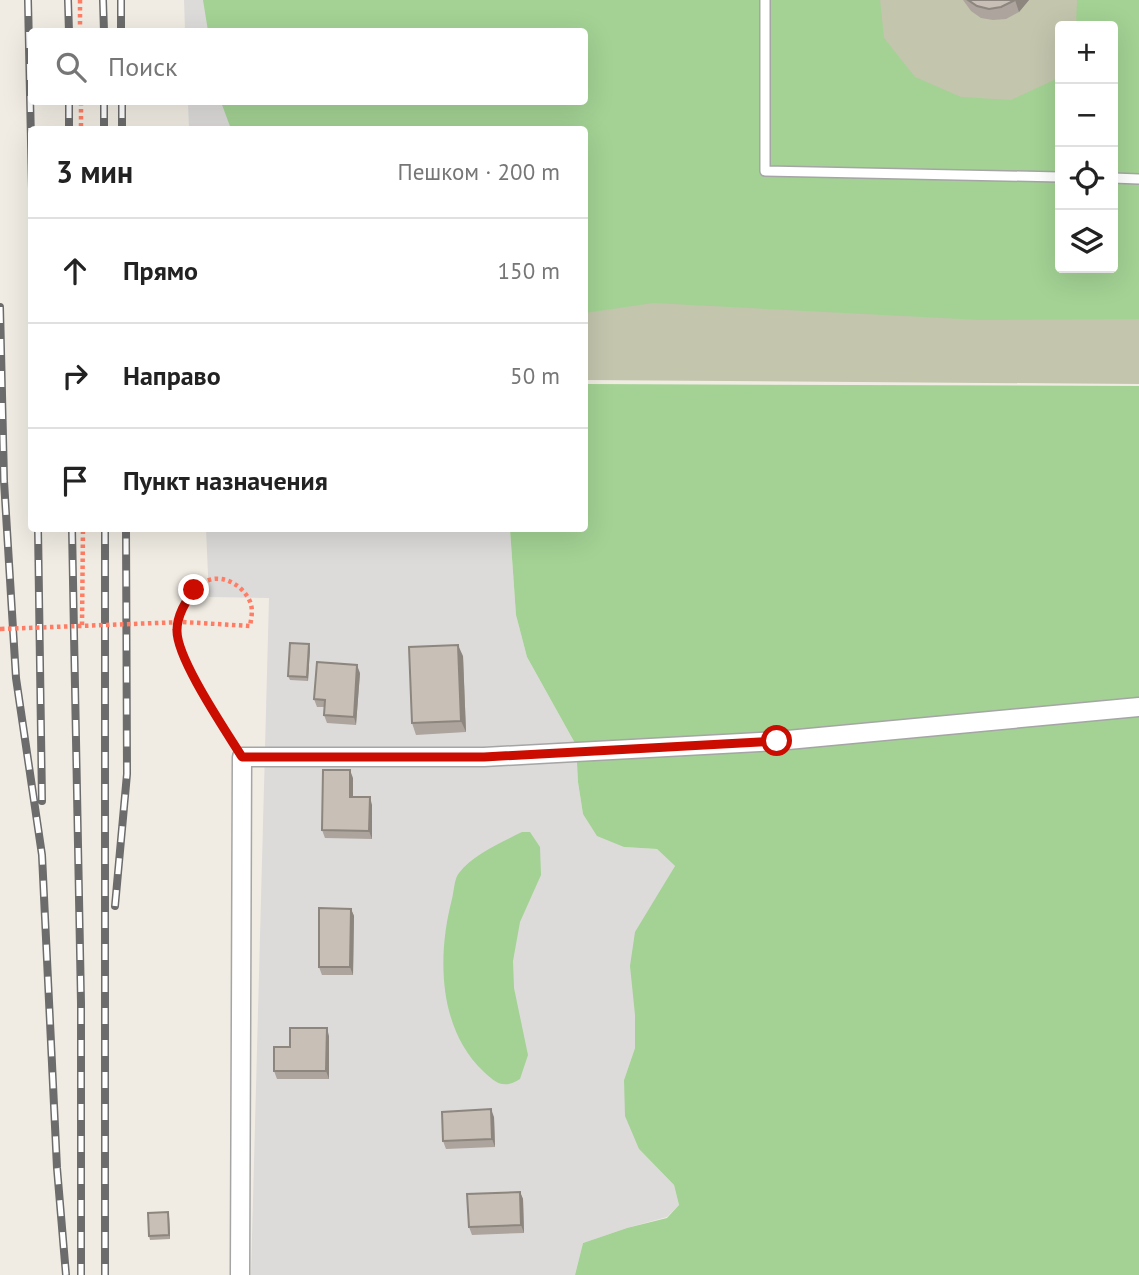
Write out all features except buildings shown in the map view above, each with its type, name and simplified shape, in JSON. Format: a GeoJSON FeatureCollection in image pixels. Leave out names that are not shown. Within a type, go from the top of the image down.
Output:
{"type":"FeatureCollection","features":[{"type":"Feature","properties":{"kind":"street"},"geometry":{"type":"LineString","coordinates":[[240,1275],[242,757],[484,757],[751,743],[1139,707]]}},
{"type":"Feature","properties":{"kind":"lane"},"geometry":{"type":"LineString","coordinates":[[765,0],[765,171],[1055,177]]}},
{"type":"Feature","properties":{"kind":"lane"},"geometry":{"type":"LineString","coordinates":[[1118,178],[1139,178]]}},
{"type":"Feature","properties":{"kind":"path"},"geometry":{"type":"LineString","coordinates":[[80,0],[80,28]]}},
{"type":"Feature","properties":{"kind":"path"},"geometry":{"type":"LineString","coordinates":[[81,105],[81,126]]}},
{"type":"Feature","properties":{"kind":"path"},"geometry":{"type":"LineString","coordinates":[[82,625],[83,532]]}},
{"type":"Feature","properties":{"kind":"path"},"geometry":{"type":"LineString","coordinates":[[0,629],[82,625],[183,622],[250,626],[251,605],[243,590],[232,583],[221,578],[209,579],[194,590],[186,599],[177,628],[180,646],[204,696],[242,757]]}},
{"type":"Feature","properties":{"kind":"shaded area"},"geometry":{"type":"Polygon","coordinates":[[[184,0],[242,0],[255,28],[185,28],[184,0]]]}},
{"type":"Feature","properties":{"kind":"shaded area"},"geometry":{"type":"Polygon","coordinates":[[[270,0],[1139,0],[1139,384],[588,380],[588,126],[584,126],[584,105],[588,105],[588,28],[545,28],[270,0]]]}},
{"type":"Feature","properties":{"kind":"shaded area"},"geometry":{"type":"Polygon","coordinates":[[[188,105],[287,105],[297,126],[189,126],[188,105]]]}},
{"type":"Feature","properties":{"kind":"shaded area"},"geometry":{"type":"Polygon","coordinates":[[[206,532],[510,532],[516,615],[527,657],[576,745],[583,814],[624,847],[657,849],[675,866],[661,890],[635,1015],[635,1048],[624,1080],[639,1149],[674,1185],[679,1205],[667,1217],[583,1243],[575,1275],[251,1275],[269,598],[209,597],[206,532]]]}},
{"type":"Feature","properties":{"kind":"green space"},"geometry":{"type":"Polygon","coordinates":[[[203,0],[880,0],[884,38],[915,77],[961,97],[1011,100],[1055,78],[1055,273],[1118,273],[1118,21],[1076,21],[1077,0],[1139,0],[1139,319],[981,320],[653,303],[588,313],[588,126],[230,126],[222,105],[588,105],[588,28],[208,28],[203,0]]]}},
{"type":"Feature","properties":{"kind":"green space"},"geometry":{"type":"Polygon","coordinates":[[[588,384],[1139,386],[1139,1275],[575,1275],[583,1243],[667,1218],[679,1205],[674,1185],[639,1149],[625,1116],[624,1080],[635,1048],[630,966],[635,932],[675,866],[657,849],[624,847],[597,836],[583,814],[576,745],[527,657],[516,615],[510,532],[588,532],[588,384]]]}},
{"type":"Feature","properties":{"kind":"green space"},"geometry":{"type":"Polygon","coordinates":[[[522,832],[530,832],[540,847],[541,875],[520,922],[513,961],[514,988],[528,1055],[520,1079],[505,1084],[497,1082],[484,1072],[457,1035],[445,991],[444,944],[459,873],[479,855],[522,832]]]}},
{"type":"Feature","properties":{"kind":"railway"},"geometry":{"type":"LineString","coordinates":[[28,0],[29,28]]}},
{"type":"Feature","properties":{"kind":"railway"},"geometry":{"type":"LineString","coordinates":[[68,0],[69,28]]}},
{"type":"Feature","properties":{"kind":"railway"},"geometry":{"type":"LineString","coordinates":[[103,0],[104,28]]}},
{"type":"Feature","properties":{"kind":"railway"},"geometry":{"type":"LineString","coordinates":[[121,0],[121,28]]}},
{"type":"Feature","properties":{"kind":"railway"},"geometry":{"type":"LineString","coordinates":[[30,105],[31,126]]}},
{"type":"Feature","properties":{"kind":"railway"},"geometry":{"type":"LineString","coordinates":[[69,105],[69,126]]}},
{"type":"Feature","properties":{"kind":"railway"},"geometry":{"type":"LineString","coordinates":[[104,105],[104,126]]}},
{"type":"Feature","properties":{"kind":"railway"},"geometry":{"type":"LineString","coordinates":[[122,105],[122,126]]}},
{"type":"Feature","properties":{"kind":"railway"},"geometry":{"type":"LineString","coordinates":[[0,307],[4,481],[16,678],[42,855],[57,1168],[66,1275]]}},
{"type":"Feature","properties":{"kind":"railway"},"geometry":{"type":"LineString","coordinates":[[38,532],[42,801]]}},
{"type":"Feature","properties":{"kind":"railway"},"geometry":{"type":"LineString","coordinates":[[72,532],[81,1003],[81,1275]]}},
{"type":"Feature","properties":{"kind":"railway"},"geometry":{"type":"LineString","coordinates":[[105,532],[105,1275]]}},
{"type":"Feature","properties":{"kind":"railway"},"geometry":{"type":"LineString","coordinates":[[115,906],[127,774],[126,532]]}},
{"type":"Feature","properties":{"kind":"route"},"geometry":{"type":"LineString","coordinates":[[194,590],[186,599],[177,628],[180,646],[204,696],[242,757],[484,757],[777,741]]}}]}
